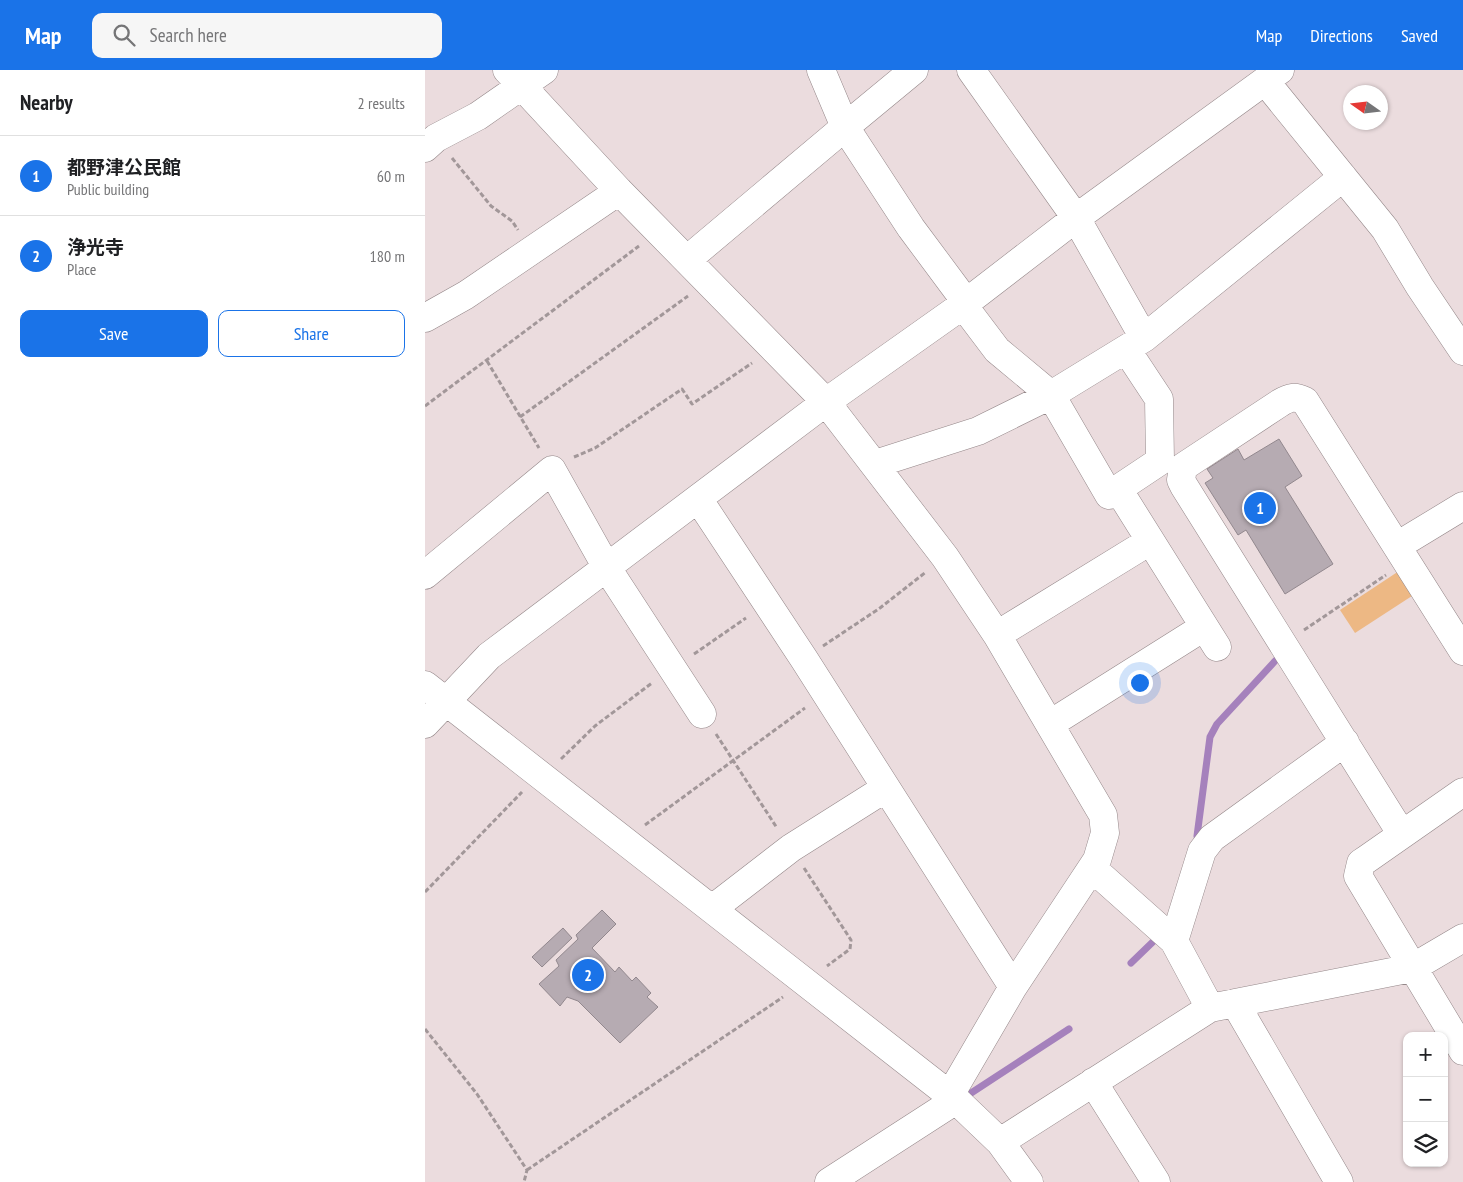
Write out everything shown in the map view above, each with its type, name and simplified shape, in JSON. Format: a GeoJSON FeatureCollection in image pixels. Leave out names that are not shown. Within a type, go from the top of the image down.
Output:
{"type":"FeatureCollection","features":[{"type":"Feature","properties":{"kind":"street"},"geometry":{"type":"LineString","coordinates":[[433,134],[478,116],[514,78],[544,70]]}},
{"type":"Feature","properties":{"kind":"street"},"geometry":{"type":"LineString","coordinates":[[821,70],[845,126],[911,228],[997,350],[1051,394],[1109,495],[1160,461],[1159,399],[1135,343],[1076,218],[971,70]]}},
{"type":"Feature","properties":{"kind":"street"},"geometry":{"type":"LineString","coordinates":[[688,259],[914,70]]}},
{"type":"Feature","properties":{"kind":"street"},"geometry":{"type":"LineString","coordinates":[[425,724],[435,693],[489,656],[699,500],[826,402],[964,304],[1076,218],[1272,76],[1343,177],[1385,228],[1420,287],[1463,351]]}},
{"type":"Feature","properties":{"kind":"street"},"geometry":{"type":"LineString","coordinates":[[514,78],[619,191],[688,259],[826,402],[945,557],[997,635],[1103,815],[1105,834],[1097,860],[1013,987],[953,1097],[829,1182]]}},
{"type":"Feature","properties":{"kind":"street"},"geometry":{"type":"LineString","coordinates":[[875,464],[978,431],[1051,394],[1135,343],[1343,177]]}},
{"type":"Feature","properties":{"kind":"street"},"geometry":{"type":"LineString","coordinates":[[425,318],[466,295],[619,191]]}},
{"type":"Feature","properties":{"kind":"street"},"geometry":{"type":"LineString","coordinates":[[1401,833],[1184,486],[1181,473],[1187,463],[1289,397],[1297,397],[1305,401],[1463,650]]}},
{"type":"Feature","properties":{"kind":"street"},"geometry":{"type":"LineString","coordinates":[[426,571],[551,470],[607,568],[702,714]]}},
{"type":"Feature","properties":{"kind":"street"},"geometry":{"type":"LineString","coordinates":[[1050,724],[1210,637],[1118,489]]}},
{"type":"Feature","properties":{"kind":"street"},"geometry":{"type":"LineString","coordinates":[[699,500],[826,692],[1013,987]]}},
{"type":"Feature","properties":{"kind":"street"},"geometry":{"type":"LineString","coordinates":[[1402,554],[1463,506]]}},
{"type":"Feature","properties":{"kind":"street"},"geometry":{"type":"LineString","coordinates":[[997,635],[1151,542]]}},
{"type":"Feature","properties":{"kind":"street"},"geometry":{"type":"LineString","coordinates":[[435,693],[953,1097],[1000,1142],[1029,1182]]}},
{"type":"Feature","properties":{"kind":"street"},"geometry":{"type":"LineString","coordinates":[[1174,941],[1203,852],[1212,838],[1345,742]]}},
{"type":"Feature","properties":{"kind":"street"},"geometry":{"type":"LineString","coordinates":[[712,909],[791,848],[886,788]]}},
{"type":"Feature","properties":{"kind":"street"},"geometry":{"type":"LineString","coordinates":[[1463,792],[1401,833],[1361,864],[1358,876],[1463,1051]]}},
{"type":"Feature","properties":{"kind":"street"},"geometry":{"type":"LineString","coordinates":[[1092,868],[1174,941],[1223,1006],[1339,1182]]}},
{"type":"Feature","properties":{"kind":"street"},"geometry":{"type":"LineString","coordinates":[[1000,1142],[1093,1082],[1223,1006],[1412,968],[1463,938]]}},
{"type":"Feature","properties":{"kind":"street"},"geometry":{"type":"LineString","coordinates":[[1093,1082],[1155,1182]]}},
{"type":"Feature","properties":{"kind":"path"},"geometry":{"type":"LineString","coordinates":[[433,134],[491,206],[512,221],[532,251]]}},
{"type":"Feature","properties":{"kind":"path"},"geometry":{"type":"LineString","coordinates":[[425,406],[659,232]]}},
{"type":"Feature","properties":{"kind":"path"},"geometry":{"type":"LineString","coordinates":[[520,417],[709,281]]}},
{"type":"Feature","properties":{"kind":"path"},"geometry":{"type":"LineString","coordinates":[[487,361],[551,470],[581,452],[595,448],[682,389],[692,404],[775,348]]}},
{"type":"Feature","properties":{"kind":"path"},"geometry":{"type":"LineString","coordinates":[[1283,645],[1402,554]]}},
{"type":"Feature","properties":{"kind":"path"},"geometry":{"type":"LineString","coordinates":[[804,659],[880,608],[945,557]]}},
{"type":"Feature","properties":{"kind":"path"},"geometry":{"type":"LineString","coordinates":[[425,892],[539,775],[557,763],[595,726],[673,668],[766,604]]}},
{"type":"Feature","properties":{"kind":"path"},"geometry":{"type":"LineString","coordinates":[[625,841],[732,759],[826,692]]}},
{"type":"Feature","properties":{"kind":"path"},"geometry":{"type":"LineString","coordinates":[[527,1170],[805,982]]}},
{"type":"Feature","properties":{"kind":"path"},"geometry":{"type":"LineString","coordinates":[[425,1029],[477,1094],[527,1170],[525,1182]]}},
{"type":"Feature","properties":{"kind":"shaded area"},"geometry":{"type":"Polygon","coordinates":[[[1399,571],[1415,594],[1355,633],[1340,610],[1399,571]]]}},
{"type":"Feature","properties":{"kind":"building"},"geometry":{"type":"Polygon","coordinates":[[[1279,439],[1302,476],[1285,487],[1333,564],[1285,594],[1246,530],[1238,535],[1205,483],[1213,478],[1207,469],[1238,449],[1244,460],[1279,439]]]}},
{"type":"Feature","properties":{"kind":"building"},"geometry":{"type":"Polygon","coordinates":[[[602,910],[616,924],[592,948],[615,972],[619,967],[632,981],[636,977],[651,993],[647,997],[658,1007],[620,1043],[578,1001],[567,997],[560,1006],[539,984],[559,966],[556,960],[578,939],[576,935],[602,910]]]}},
{"type":"Feature","properties":{"kind":"building"},"geometry":{"type":"Polygon","coordinates":[[[563,928],[572,938],[542,967],[532,957],[563,928]]]}},
{"type":"Feature","properties":{"kind":"waterway"},"geometry":{"type":"LineString","coordinates":[[1197,836],[1210,737],[1217,724],[1276,660]]}},
{"type":"Feature","properties":{"kind":"waterway"},"geometry":{"type":"LineString","coordinates":[[1131,963],[1160,935]]}},
{"type":"Feature","properties":{"kind":"waterway"},"geometry":{"type":"LineString","coordinates":[[965,1097],[1069,1029]]}},
{"type":"Feature","properties":{"kind":"place","name":"都野津公民館"},"geometry":{"type":"Point","coordinates":[1260,508]}},
{"type":"Feature","properties":{"kind":"place","name":"浄光寺"},"geometry":{"type":"Point","coordinates":[588,975]}}]}
